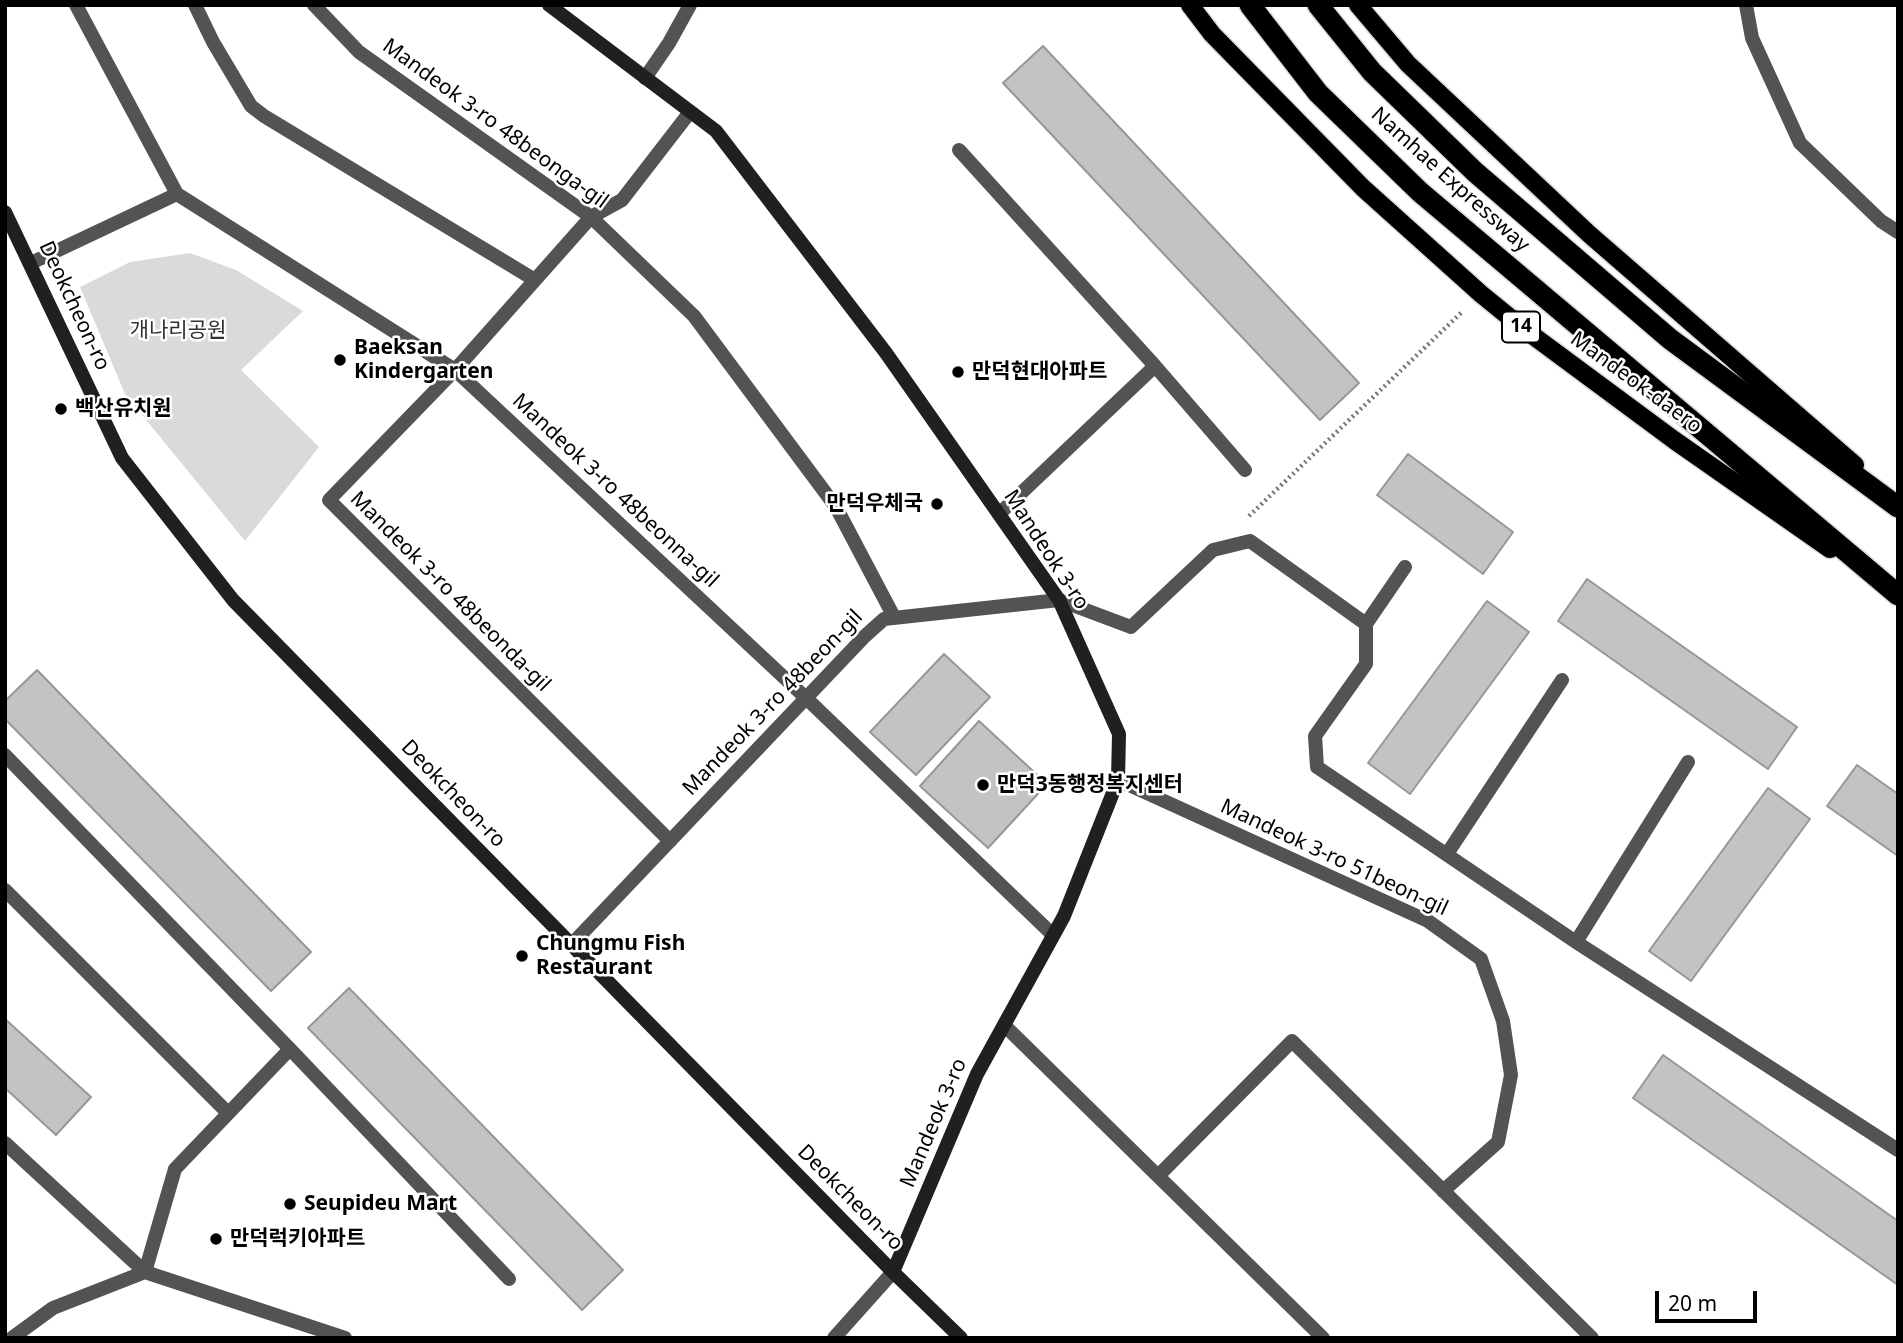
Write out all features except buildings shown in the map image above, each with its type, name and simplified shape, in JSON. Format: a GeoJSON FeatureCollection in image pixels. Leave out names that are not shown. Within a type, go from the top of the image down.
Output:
{"type":"FeatureCollection","features":[{"type":"Feature","properties":{"kind":"highway","name":"Namhae Expressway"},"geometry":{"type":"LineString","coordinates":[[1250,5],[1318,93],[1420,192],[1898,595]]}},
{"type":"Feature","properties":{"kind":"highway","name":"Namhae Expressway"},"geometry":{"type":"LineString","coordinates":[[1318,5],[1372,72],[1475,172],[1670,339],[1898,504]]}},
{"type":"Feature","properties":{"kind":"main road","name":"Mandeok 3-ro"},"geometry":{"type":"LineString","coordinates":[[549,5],[716,131],[886,353],[1059,600],[1119,734],[1118,780],[1064,916],[976,1074],[894,1272]]}},
{"type":"Feature","properties":{"kind":"main road","name":"Mandeok-daero"},"geometry":{"type":"LineString","coordinates":[[1189,5],[1212,34],[1363,188],[1481,294],[1674,440],[1898,595]]}},
{"type":"Feature","properties":{"kind":"main road"},"geometry":{"type":"LineString","coordinates":[[1359,5],[1409,64],[1579,225],[1898,504]]}},
{"type":"Feature","properties":{"kind":"main road","name":"Deokcheon-ro"},"geometry":{"type":"LineString","coordinates":[[5,212],[122,457],[233,600],[961,1338]]}},
{"type":"Feature","properties":{"kind":"street","name":"Mandeok 3-ro 48beonna-gil"},"geometry":{"type":"LineString","coordinates":[[75,5],[177,194],[455,370],[806,698],[1053,935]]}},
{"type":"Feature","properties":{"kind":"street"},"geometry":{"type":"LineString","coordinates":[[195,5],[213,42],[251,106],[535,280]]}},
{"type":"Feature","properties":{"kind":"street","name":"Mandeok 3-ro 48beonga-gil"},"geometry":{"type":"LineString","coordinates":[[314,5],[359,52],[591,217],[694,316],[836,507],[894,617]]}},
{"type":"Feature","properties":{"kind":"street"},"geometry":{"type":"LineString","coordinates":[[645,78],[690,5]]}},
{"type":"Feature","properties":{"kind":"street"},"geometry":{"type":"LineString","coordinates":[[1746,5],[1752,38],[1800,143],[1881,222],[1898,232]]}},
{"type":"Feature","properties":{"kind":"street"},"geometry":{"type":"LineString","coordinates":[[455,370],[591,217],[622,200],[690,112]]}},
{"type":"Feature","properties":{"kind":"street"},"geometry":{"type":"LineString","coordinates":[[959,150],[1155,366],[1245,470]]}},
{"type":"Feature","properties":{"kind":"street"},"geometry":{"type":"LineString","coordinates":[[31,263],[177,194]]}},
{"type":"Feature","properties":{"kind":"street"},"geometry":{"type":"LineString","coordinates":[[999,514],[1155,366]]}},
{"type":"Feature","properties":{"kind":"street","name":"Mandeok 3-ro 48beonda-gil"},"geometry":{"type":"LineString","coordinates":[[455,370],[329,500],[670,841]]}},
{"type":"Feature","properties":{"kind":"street"},"geometry":{"type":"LineString","coordinates":[[1059,600],[1131,627],[1213,550],[1250,541],[1366,624]]}},
{"type":"Feature","properties":{"kind":"street"},"geometry":{"type":"LineString","coordinates":[[1405,567],[1366,624],[1366,664],[1315,736],[1317,767],[1576,942],[1898,1150]]}},
{"type":"Feature","properties":{"kind":"street","name":"Mandeok 3-ro 48beon-gil"},"geometry":{"type":"LineString","coordinates":[[571,945],[884,619],[1059,600]]}},
{"type":"Feature","properties":{"kind":"street"},"geometry":{"type":"LineString","coordinates":[[1447,855],[1562,680]]}},
{"type":"Feature","properties":{"kind":"street"},"geometry":{"type":"LineString","coordinates":[[5,755],[509,1279]]}},
{"type":"Feature","properties":{"kind":"street"},"geometry":{"type":"LineString","coordinates":[[1576,942],[1688,762]]}},
{"type":"Feature","properties":{"kind":"street","name":"Mandeok 3-ro 51beon-gil"},"geometry":{"type":"LineString","coordinates":[[1118,780],[1428,921],[1481,959],[1503,1021],[1511,1075],[1498,1142],[1444,1191]]}},
{"type":"Feature","properties":{"kind":"street"},"geometry":{"type":"LineString","coordinates":[[5,890],[228,1112]]}},
{"type":"Feature","properties":{"kind":"street"},"geometry":{"type":"LineString","coordinates":[[1003,1025],[1323,1338]]}},
{"type":"Feature","properties":{"kind":"street"},"geometry":{"type":"LineString","coordinates":[[1158,1176],[1292,1041],[1592,1338]]}},
{"type":"Feature","properties":{"kind":"street"},"geometry":{"type":"LineString","coordinates":[[145,1272],[175,1169],[290,1049]]}},
{"type":"Feature","properties":{"kind":"street"},"geometry":{"type":"LineString","coordinates":[[5,1143],[145,1272],[345,1338]]}},
{"type":"Feature","properties":{"kind":"street"},"geometry":{"type":"LineString","coordinates":[[12,1338],[53,1308],[145,1272]]}},
{"type":"Feature","properties":{"kind":"street"},"geometry":{"type":"LineString","coordinates":[[834,1338],[894,1272]]}},
{"type":"Feature","properties":{"kind":"path"},"geometry":{"type":"LineString","coordinates":[[1213,550],[1481,294]]}},
{"type":"Feature","properties":{"kind":"green space","name":"개나리공원"},"geometry":{"type":"Polygon","coordinates":[[[190,253],[236,270],[303,311],[241,370],[319,447],[245,541],[125,394],[80,287],[130,262],[190,253]]]}},
{"type":"Feature","properties":{"kind":"place","name":"Baeksan Kindergarten"},"geometry":{"type":"Point","coordinates":[340,360]}},
{"type":"Feature","properties":{"kind":"place","name":"만덕현대아파트"},"geometry":{"type":"Point","coordinates":[958,372]}},
{"type":"Feature","properties":{"kind":"place","name":"백산유치원"},"geometry":{"type":"Point","coordinates":[61,409]}},
{"type":"Feature","properties":{"kind":"place","name":"만덕우체국"},"geometry":{"type":"Point","coordinates":[937,504]}},
{"type":"Feature","properties":{"kind":"place","name":"만덕3동행정복지센터"},"geometry":{"type":"Point","coordinates":[983,785]}},
{"type":"Feature","properties":{"kind":"place","name":"Chungmu Fish Restaurant"},"geometry":{"type":"Point","coordinates":[522,956]}},
{"type":"Feature","properties":{"kind":"place","name":"Seupideu Mart"},"geometry":{"type":"Point","coordinates":[290,1204]}},
{"type":"Feature","properties":{"kind":"place","name":"만덕럭키아파트"},"geometry":{"type":"Point","coordinates":[216,1239]}}]}
